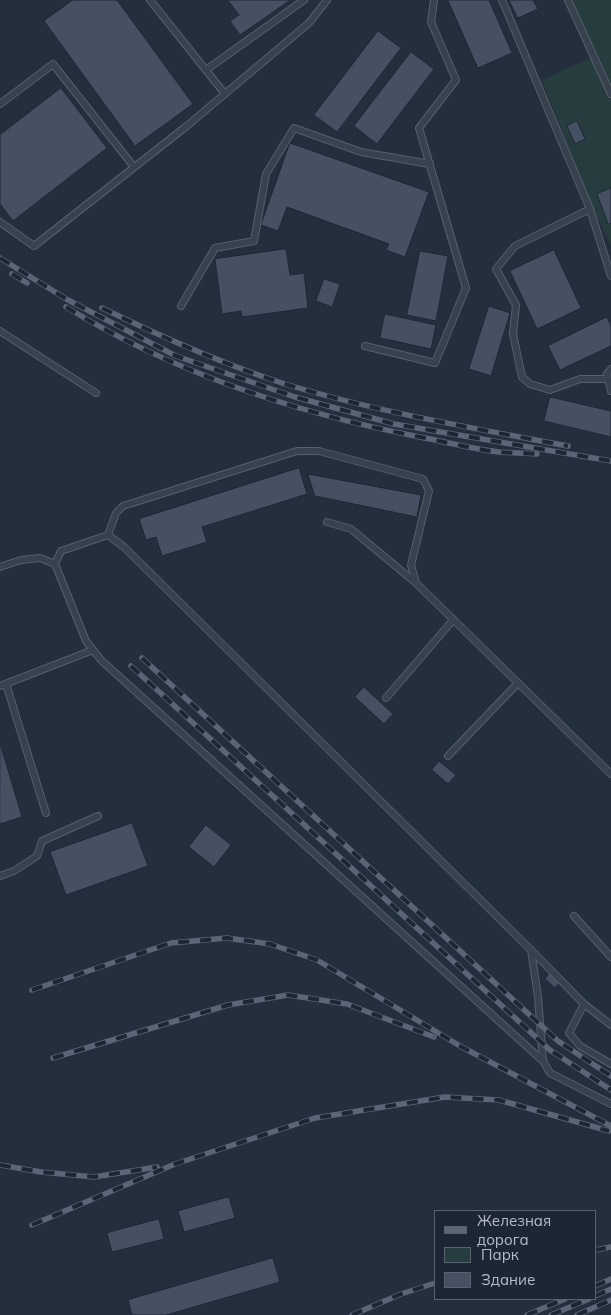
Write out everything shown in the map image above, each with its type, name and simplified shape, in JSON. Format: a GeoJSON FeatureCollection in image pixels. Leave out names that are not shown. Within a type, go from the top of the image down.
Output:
{"type":"FeatureCollection","features":[{"type":"Feature","properties":{"kind":"lane"},"geometry":{"type":"LineString","coordinates":[[150,0],[225,94]]}},
{"type":"Feature","properties":{"kind":"lane"},"geometry":{"type":"LineString","coordinates":[[206,70],[304,0]]}},
{"type":"Feature","properties":{"kind":"lane"},"geometry":{"type":"LineString","coordinates":[[0,222],[34,246],[225,94],[309,23],[326,0]]}},
{"type":"Feature","properties":{"kind":"lane"},"geometry":{"type":"LineString","coordinates":[[365,346],[435,363],[466,288],[419,128],[456,80],[431,22],[434,0]]}},
{"type":"Feature","properties":{"kind":"lane"},"geometry":{"type":"LineString","coordinates":[[502,0],[590,209],[611,276]]}},
{"type":"Feature","properties":{"kind":"lane"},"geometry":{"type":"LineString","coordinates":[[568,0],[611,94]]}},
{"type":"Feature","properties":{"kind":"lane"},"geometry":{"type":"LineString","coordinates":[[0,104],[53,64],[134,167]]}},
{"type":"Feature","properties":{"kind":"lane"},"geometry":{"type":"LineString","coordinates":[[181,306],[215,248],[254,241],[266,174],[294,128],[361,152],[430,164]]}},
{"type":"Feature","properties":{"kind":"lane"},"geometry":{"type":"LineString","coordinates":[[590,209],[515,246],[496,269],[516,305],[513,334],[522,376],[530,384],[550,390],[580,379],[608,379]]}},
{"type":"Feature","properties":{"kind":"lane"},"geometry":{"type":"LineString","coordinates":[[0,331],[96,393]]}},
{"type":"Feature","properties":{"kind":"lane"},"geometry":{"type":"LineString","coordinates":[[611,369],[607,374],[611,391]]}},
{"type":"Feature","properties":{"kind":"lane"},"geometry":{"type":"LineString","coordinates":[[108,535],[116,513],[123,506],[297,451],[319,451],[423,480],[429,491],[412,565],[416,583]]}},
{"type":"Feature","properties":{"kind":"lane"},"geometry":{"type":"LineString","coordinates":[[327,522],[352,529],[416,583],[611,774]]}},
{"type":"Feature","properties":{"kind":"lane"},"geometry":{"type":"LineString","coordinates":[[55,564],[61,551],[108,535]]}},
{"type":"Feature","properties":{"kind":"lane"},"geometry":{"type":"LineString","coordinates":[[108,535],[131,554],[584,1004],[611,1025]]}},
{"type":"Feature","properties":{"kind":"lane"},"geometry":{"type":"LineString","coordinates":[[0,567],[21,560],[40,558],[55,564],[86,641],[101,660],[543,1061],[550,1072],[611,1104]]}},
{"type":"Feature","properties":{"kind":"lane"},"geometry":{"type":"LineString","coordinates":[[386,698],[454,620]]}},
{"type":"Feature","properties":{"kind":"lane"},"geometry":{"type":"LineString","coordinates":[[46,813],[3,685],[93,650]]}},
{"type":"Feature","properties":{"kind":"lane"},"geometry":{"type":"LineString","coordinates":[[448,756],[518,683]]}},
{"type":"Feature","properties":{"kind":"lane"},"geometry":{"type":"LineString","coordinates":[[0,876],[14,871],[36,856],[42,841],[98,816]]}},
{"type":"Feature","properties":{"kind":"lane"},"geometry":{"type":"LineString","coordinates":[[574,916],[611,957]]}},
{"type":"Feature","properties":{"kind":"lane"},"geometry":{"type":"LineString","coordinates":[[531,950],[538,997],[543,1061]]}},
{"type":"Feature","properties":{"kind":"lane"},"geometry":{"type":"LineString","coordinates":[[584,1004],[569,1034],[580,1046],[611,1064]]}},
{"type":"Feature","properties":{"kind":"green space"},"geometry":{"type":"Polygon","coordinates":[[[568,0],[611,0],[611,246],[584,188],[542,80],[590,58],[568,0]]]}},
{"type":"Feature","properties":{"kind":"building"},"geometry":{"type":"Polygon","coordinates":[[[73,0],[117,0],[193,104],[135,146],[44,21],[73,0]]]}},
{"type":"Feature","properties":{"kind":"building"},"geometry":{"type":"Polygon","coordinates":[[[228,0],[289,1],[240,35],[230,21],[239,15],[228,0]]]}},
{"type":"Feature","properties":{"kind":"building"},"geometry":{"type":"Polygon","coordinates":[[[448,0],[489,0],[512,53],[478,68],[448,0]]]}},
{"type":"Feature","properties":{"kind":"building"},"geometry":{"type":"Polygon","coordinates":[[[509,0],[533,0],[538,9],[518,18],[509,0]]]}},
{"type":"Feature","properties":{"kind":"building"},"geometry":{"type":"Polygon","coordinates":[[[378,31],[401,48],[337,132],[314,115],[378,31]]]}},
{"type":"Feature","properties":{"kind":"building"},"geometry":{"type":"Polygon","coordinates":[[[411,52],[434,69],[377,144],[354,126],[411,52]]]}},
{"type":"Feature","properties":{"kind":"building"},"geometry":{"type":"Polygon","coordinates":[[[61,88],[107,148],[13,221],[0,204],[0,135],[61,88]]]}},
{"type":"Feature","properties":{"kind":"building"},"geometry":{"type":"Polygon","coordinates":[[[577,121],[585,139],[575,144],[567,126],[577,121]]]}},
{"type":"Feature","properties":{"kind":"building"},"geometry":{"type":"Polygon","coordinates":[[[290,143],[429,192],[405,257],[386,250],[389,244],[287,207],[278,231],[261,225],[290,143]]]}},
{"type":"Feature","properties":{"kind":"building"},"geometry":{"type":"Polygon","coordinates":[[[611,188],[611,223],[608,224],[597,194],[611,188]]]}},
{"type":"Feature","properties":{"kind":"building"},"geometry":{"type":"Polygon","coordinates":[[[286,249],[290,275],[304,273],[308,308],[242,317],[241,311],[222,314],[215,259],[286,249]]]}},
{"type":"Feature","properties":{"kind":"building"},"geometry":{"type":"Polygon","coordinates":[[[554,250],[581,308],[537,329],[510,271],[554,250]]]}},
{"type":"Feature","properties":{"kind":"building"},"geometry":{"type":"Polygon","coordinates":[[[420,251],[448,256],[436,321],[407,315],[420,251]]]}},
{"type":"Feature","properties":{"kind":"building"},"geometry":{"type":"Polygon","coordinates":[[[324,279],[340,284],[332,307],[316,301],[324,279]]]}},
{"type":"Feature","properties":{"kind":"building"},"geometry":{"type":"Polygon","coordinates":[[[489,306],[510,313],[491,376],[469,369],[489,306]]]}},
{"type":"Feature","properties":{"kind":"building"},"geometry":{"type":"Polygon","coordinates":[[[385,314],[436,325],[431,349],[380,338],[385,314]]]}},
{"type":"Feature","properties":{"kind":"building"},"geometry":{"type":"Polygon","coordinates":[[[607,317],[611,326],[611,346],[560,370],[548,346],[607,317]]]}},
{"type":"Feature","properties":{"kind":"building"},"geometry":{"type":"Polygon","coordinates":[[[550,397],[611,411],[611,437],[544,421],[550,397]]]}},
{"type":"Feature","properties":{"kind":"building"},"geometry":{"type":"Polygon","coordinates":[[[299,468],[307,494],[202,527],[207,542],[162,556],[156,537],[146,540],[139,519],[299,468]]]}},
{"type":"Feature","properties":{"kind":"building"},"geometry":{"type":"Polygon","coordinates":[[[308,474],[421,495],[417,517],[315,496],[308,474]]]}},
{"type":"Feature","properties":{"kind":"building"},"geometry":{"type":"Polygon","coordinates":[[[364,687],[393,714],[384,724],[355,697],[364,687]]]}},
{"type":"Feature","properties":{"kind":"building"},"geometry":{"type":"Polygon","coordinates":[[[0,743],[22,817],[0,824],[0,743]]]}},
{"type":"Feature","properties":{"kind":"building"},"geometry":{"type":"Polygon","coordinates":[[[439,761],[456,775],[448,784],[432,770],[439,761]]]}},
{"type":"Feature","properties":{"kind":"building"},"geometry":{"type":"Polygon","coordinates":[[[132,823],[148,866],[66,895],[50,852],[132,823]]]}},
{"type":"Feature","properties":{"kind":"building"},"geometry":{"type":"Polygon","coordinates":[[[206,825],[231,845],[214,867],[189,847],[206,825]]]}},
{"type":"Feature","properties":{"kind":"building"},"geometry":{"type":"Polygon","coordinates":[[[550,973],[560,982],[555,988],[545,979],[550,973]]]}},
{"type":"Feature","properties":{"kind":"building"},"geometry":{"type":"Polygon","coordinates":[[[229,1197],[235,1218],[184,1232],[178,1211],[229,1197]]]}},
{"type":"Feature","properties":{"kind":"building"},"geometry":{"type":"Polygon","coordinates":[[[159,1219],[164,1239],[112,1252],[107,1233],[159,1219]]]}},
{"type":"Feature","properties":{"kind":"building"},"geometry":{"type":"Polygon","coordinates":[[[273,1258],[280,1282],[166,1315],[132,1315],[128,1300],[273,1258]]]}},
{"type":"Feature","properties":{"kind":"railway"},"geometry":{"type":"LineString","coordinates":[[0,258],[68,300],[176,356],[295,397],[394,424],[611,461]]}},
{"type":"Feature","properties":{"kind":"railway"},"geometry":{"type":"LineString","coordinates":[[12,274],[27,283]]}},
{"type":"Feature","properties":{"kind":"railway"},"geometry":{"type":"LineString","coordinates":[[66,307],[107,331],[149,352],[237,388],[282,403],[374,427],[469,447],[499,452],[537,454]]}},
{"type":"Feature","properties":{"kind":"railway"},"geometry":{"type":"LineString","coordinates":[[102,308],[192,349],[238,368],[285,384],[390,411],[568,446]]}},
{"type":"Feature","properties":{"kind":"railway"},"geometry":{"type":"LineString","coordinates":[[142,658],[558,1041],[611,1076]]}},
{"type":"Feature","properties":{"kind":"railway"},"geometry":{"type":"LineString","coordinates":[[131,666],[550,1050],[611,1090]]}},
{"type":"Feature","properties":{"kind":"railway"},"geometry":{"type":"LineString","coordinates":[[32,990],[171,943],[227,938],[270,944],[317,960],[460,1046],[611,1126]]}},
{"type":"Feature","properties":{"kind":"railway"},"geometry":{"type":"LineString","coordinates":[[53,1058],[228,1005],[288,995],[347,1004],[434,1037]]}},
{"type":"Feature","properties":{"kind":"railway"},"geometry":{"type":"LineString","coordinates":[[32,1225],[175,1164],[315,1118],[445,1097],[499,1100],[609,1131]]}},
{"type":"Feature","properties":{"kind":"railway"},"geometry":{"type":"LineString","coordinates":[[0,1165],[41,1172],[94,1177],[157,1167]]}},
{"type":"Feature","properties":{"kind":"railway"},"geometry":{"type":"LineString","coordinates":[[596,1250],[611,1247]]}},
{"type":"Feature","properties":{"kind":"railway"},"geometry":{"type":"LineString","coordinates":[[596,1286],[611,1279]]}},
{"type":"Feature","properties":{"kind":"railway"},"geometry":{"type":"LineString","coordinates":[[352,1315],[401,1294],[434,1283]]}},
{"type":"Feature","properties":{"kind":"railway"},"geometry":{"type":"LineString","coordinates":[[596,1296],[611,1289]]}},
{"type":"Feature","properties":{"kind":"railway"},"geometry":{"type":"LineString","coordinates":[[527,1315],[563,1300]]}},
{"type":"Feature","properties":{"kind":"railway"},"geometry":{"type":"LineString","coordinates":[[551,1315],[587,1300]]}},
{"type":"Feature","properties":{"kind":"railway"},"geometry":{"type":"LineString","coordinates":[[577,1315],[611,1300]]}}]}
